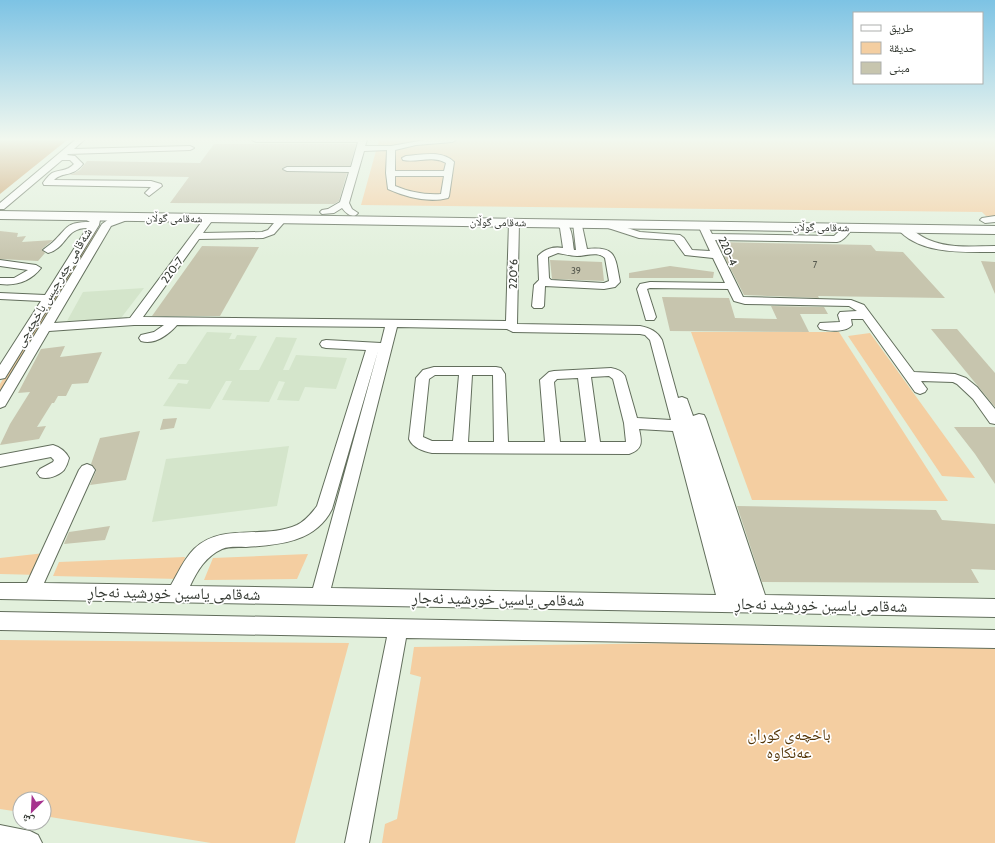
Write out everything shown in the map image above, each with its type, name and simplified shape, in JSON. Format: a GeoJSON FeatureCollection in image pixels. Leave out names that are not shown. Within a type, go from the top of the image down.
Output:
{"type":"FeatureCollection","features":[{"type":"Feature","properties":{"kind":"main road","name":"شەقامی گوڵان"},"geometry":{"type":"LineString","coordinates":[[0,207],[325,212],[728,221],[995,230]]}},
{"type":"Feature","properties":{"kind":"main road","name":"شەقامی گوڵان"},"geometry":{"type":"LineString","coordinates":[[0,215],[93,226],[127,217],[703,225],[728,221],[992,219]]}},
{"type":"Feature","properties":{"kind":"street"},"geometry":{"type":"LineString","coordinates":[[0,207],[33,179]]}},
{"type":"Feature","properties":{"kind":"street"},"geometry":{"type":"LineString","coordinates":[[49,179],[47,183],[151,184],[158,186],[149,193]]}},
{"type":"Feature","properties":{"kind":"street"},"geometry":{"type":"LineString","coordinates":[[325,212],[344,203],[351,179]]}},
{"type":"Feature","properties":{"kind":"street"},"geometry":{"type":"LineString","coordinates":[[390,179],[391,187],[399,191],[436,198],[445,196],[447,179]]}},
{"type":"Feature","properties":{"kind":"street"},"geometry":{"type":"LineString","coordinates":[[344,203],[349,211],[353,213]]}},
{"type":"Feature","properties":{"kind":"street","name":"شەقامی جەرجیس باخچەچی"},"geometry":{"type":"LineString","coordinates":[[0,375],[93,226],[127,217]]}},
{"type":"Feature","properties":{"kind":"street","name":"220-7"},"geometry":{"type":"LineString","coordinates":[[134,321],[209,218]]}},
{"type":"Feature","properties":{"kind":"street"},"geometry":{"type":"LineString","coordinates":[[196,236],[264,235],[271,232],[283,218]]}},
{"type":"Feature","properties":{"kind":"street","name":"220*6"},"geometry":{"type":"LineString","coordinates":[[512,325],[514,222]]}},
{"type":"Feature","properties":{"kind":"street"},"geometry":{"type":"LineString","coordinates":[[560,223],[564,227],[569,252]]}},
{"type":"Feature","properties":{"kind":"street"},"geometry":{"type":"LineString","coordinates":[[578,223],[582,252]]}},
{"type":"Feature","properties":{"kind":"street"},"geometry":{"type":"LineString","coordinates":[[605,224],[639,235],[674,236],[681,240],[689,253],[717,256]]}},
{"type":"Feature","properties":{"kind":"street"},"geometry":{"type":"LineString","coordinates":[[48,250],[57,246],[72,227],[80,225],[93,226]]}},
{"type":"Feature","properties":{"kind":"street","name":"220-4"},"geometry":{"type":"LineString","coordinates":[[703,225],[737,298],[742,301],[851,303],[859,306],[866,315]]}},
{"type":"Feature","properties":{"kind":"street","name":"شەقامی جەرجیس باخچەچی"},"geometry":{"type":"LineString","coordinates":[[0,403],[46,327],[93,226]]}},
{"type":"Feature","properties":{"kind":"street"},"geometry":{"type":"LineString","coordinates":[[902,228],[927,245],[942,249],[995,250]]}},
{"type":"Feature","properties":{"kind":"street"},"geometry":{"type":"LineString","coordinates":[[709,237],[837,239],[846,230]]}},
{"type":"Feature","properties":{"kind":"street"},"geometry":{"type":"LineString","coordinates":[[553,251],[596,251],[609,255],[616,280],[614,284],[604,286],[554,285],[545,281],[543,256],[553,251]]}},
{"type":"Feature","properties":{"kind":"street"},"geometry":{"type":"LineString","coordinates":[[0,263],[36,268],[29,275],[16,281],[0,281]]}},
{"type":"Feature","properties":{"kind":"street"},"geometry":{"type":"LineString","coordinates":[[538,306],[539,286],[545,281]]}},
{"type":"Feature","properties":{"kind":"street"},"geometry":{"type":"LineString","coordinates":[[650,317],[642,289],[644,286],[731,286]]}},
{"type":"Feature","properties":{"kind":"street"},"geometry":{"type":"LineString","coordinates":[[0,296],[48,298]]}},
{"type":"Feature","properties":{"kind":"street"},"geometry":{"type":"LineString","coordinates":[[824,326],[846,325],[844,315],[866,315],[920,389]]}},
{"type":"Feature","properties":{"kind":"street"},"geometry":{"type":"LineString","coordinates":[[46,327],[134,321],[174,321],[638,325],[649,327],[660,334],[752,604]]}},
{"type":"Feature","properties":{"kind":"street"},"geometry":{"type":"LineString","coordinates":[[145,338],[157,336],[174,321]]}},
{"type":"Feature","properties":{"kind":"street"},"geometry":{"type":"LineString","coordinates":[[177,593],[200,553],[216,544],[224,541],[287,535],[309,526],[319,516],[324,509],[379,347],[392,323]]}},
{"type":"Feature","properties":{"kind":"street"},"geometry":{"type":"LineString","coordinates":[[512,325],[642,330],[650,333],[656,340],[727,603]]}},
{"type":"Feature","properties":{"kind":"street"},"geometry":{"type":"LineString","coordinates":[[326,344],[379,347]]}},
{"type":"Feature","properties":{"kind":"street"},"geometry":{"type":"LineString","coordinates":[[320,596],[379,347]]}},
{"type":"Feature","properties":{"kind":"street"},"geometry":{"type":"LineString","coordinates":[[460,447],[466,371]]}},
{"type":"Feature","properties":{"kind":"street"},"geometry":{"type":"LineString","coordinates":[[501,447],[499,374],[496,371],[428,372],[423,378],[416,439],[426,446],[460,447],[553,448],[629,448],[633,446],[634,438],[619,376],[611,372],[550,376],[547,380],[553,448]]}},
{"type":"Feature","properties":{"kind":"street"},"geometry":{"type":"LineString","coordinates":[[584,373],[594,448]]}},
{"type":"Feature","properties":{"kind":"street"},"geometry":{"type":"LineString","coordinates":[[911,376],[955,378],[967,383],[995,419]]}},
{"type":"Feature","properties":{"kind":"street"},"geometry":{"type":"LineString","coordinates":[[699,419],[752,604]]}},
{"type":"Feature","properties":{"kind":"street"},"geometry":{"type":"LineString","coordinates":[[631,423],[679,426]]}},
{"type":"Feature","properties":{"kind":"street"},"geometry":{"type":"LineString","coordinates":[[0,461],[53,452],[62,458],[58,466],[45,473]]}},
{"type":"Feature","properties":{"kind":"street"},"geometry":{"type":"LineString","coordinates":[[32,591],[87,470]]}},
{"type":"Feature","properties":{"kind":"street","name":"شەقامی یاسین خورشید نەجاڕ"},"geometry":{"type":"LineString","coordinates":[[0,591],[995,608]]}},
{"type":"Feature","properties":{"kind":"street"},"geometry":{"type":"LineString","coordinates":[[0,621],[995,639]]}},
{"type":"Feature","properties":{"kind":"street"},"geometry":{"type":"LineString","coordinates":[[357,843],[398,628]]}},
{"type":"Feature","properties":{"kind":"street"},"geometry":{"type":"LineString","coordinates":[[0,837],[30,843]]}},
{"type":"Feature","properties":{"kind":"shaded area"},"geometry":{"type":"Polygon","coordinates":[[[0,179],[18,179],[0,194],[0,179]]]}},
{"type":"Feature","properties":{"kind":"shaded area"},"geometry":{"type":"Polygon","coordinates":[[[144,288],[121,318],[67,321],[83,292],[144,288]]]}},
{"type":"Feature","properties":{"kind":"shaded area"},"geometry":{"type":"Polygon","coordinates":[[[207,332],[232,333],[229,339],[235,339],[237,335],[257,336],[239,370],[259,370],[276,337],[297,338],[283,370],[289,370],[296,355],[347,358],[336,389],[305,387],[299,401],[277,400],[285,382],[279,381],[269,402],[222,400],[232,381],[226,381],[210,409],[163,406],[178,383],[187,384],[189,380],[168,379],[178,364],[186,364],[207,332]]]}},
{"type":"Feature","properties":{"kind":"shaded area"},"geometry":{"type":"Polygon","coordinates":[[[289,446],[277,506],[152,522],[166,459],[289,446]]]}},
{"type":"Feature","properties":{"kind":"green space"},"geometry":{"type":"Polygon","coordinates":[[[368,179],[995,179],[995,216],[986,216],[982,212],[361,205],[368,179]]]}},
{"type":"Feature","properties":{"kind":"green space"},"geometry":{"type":"Polygon","coordinates":[[[94,231],[98,231],[0,393],[0,384],[94,231]]]}},
{"type":"Feature","properties":{"kind":"green space"},"geometry":{"type":"Polygon","coordinates":[[[691,332],[839,332],[948,501],[752,500],[691,332]]]}},
{"type":"Feature","properties":{"kind":"green space"},"geometry":{"type":"Polygon","coordinates":[[[870,333],[975,478],[942,476],[848,336],[870,333]]]}},
{"type":"Feature","properties":{"kind":"green space"},"geometry":{"type":"Polygon","coordinates":[[[54,552],[40,575],[0,574],[0,558],[54,552]]]}},
{"type":"Feature","properties":{"kind":"green space"},"geometry":{"type":"Polygon","coordinates":[[[308,554],[297,579],[204,580],[213,558],[308,554]]]}},
{"type":"Feature","properties":{"kind":"green space"},"geometry":{"type":"Polygon","coordinates":[[[185,557],[179,579],[53,576],[59,562],[185,557]]]}},
{"type":"Feature","properties":{"kind":"green space"},"geometry":{"type":"Polygon","coordinates":[[[0,640],[349,643],[295,843],[211,843],[52,817],[52,791],[12,791],[12,811],[0,809],[0,640]]]}},
{"type":"Feature","properties":{"kind":"green space","name":"باخچەی کوران عەنکاوە"},"geometry":{"type":"Polygon","coordinates":[[[750,642],[995,645],[995,843],[382,843],[385,824],[397,819],[421,677],[410,674],[414,647],[750,642]]]}},
{"type":"Feature","properties":{"kind":"building"},"geometry":{"type":"Polygon","coordinates":[[[187,179],[345,179],[339,201],[334,204],[170,203],[187,179]]]}},
{"type":"Feature","properties":{"kind":"building"},"geometry":{"type":"Polygon","coordinates":[[[0,231],[18,233],[17,237],[26,236],[22,242],[53,240],[42,249],[45,253],[38,261],[0,259],[0,231]]]}},
{"type":"Feature","properties":{"kind":"building"},"geometry":{"type":"Polygon","coordinates":[[[717,242],[871,245],[876,251],[903,252],[945,298],[818,296],[819,298],[744,295],[717,242]]]}},
{"type":"Feature","properties":{"kind":"building"},"geometry":{"type":"Polygon","coordinates":[[[202,246],[259,247],[220,316],[152,316],[202,246]]]}},
{"type":"Feature","properties":{"kind":"building"},"geometry":{"type":"Polygon","coordinates":[[[550,260],[602,262],[604,281],[552,279],[550,260]]]}},
{"type":"Feature","properties":{"kind":"building"},"geometry":{"type":"Polygon","coordinates":[[[981,261],[995,262],[995,294],[981,261]]]}},
{"type":"Feature","properties":{"kind":"building"},"geometry":{"type":"Polygon","coordinates":[[[670,266],[714,272],[713,278],[629,278],[629,273],[670,266]]]}},
{"type":"Feature","properties":{"kind":"building"},"geometry":{"type":"Polygon","coordinates":[[[662,297],[729,298],[735,318],[777,319],[771,306],[824,307],[828,314],[800,314],[809,332],[670,331],[662,297]]]}},
{"type":"Feature","properties":{"kind":"building"},"geometry":{"type":"Polygon","coordinates":[[[931,329],[957,329],[995,373],[995,407],[931,329]]]}},
{"type":"Feature","properties":{"kind":"building"},"geometry":{"type":"Polygon","coordinates":[[[65,346],[60,357],[102,352],[88,383],[72,384],[66,396],[58,396],[37,427],[46,426],[39,439],[0,445],[10,424],[30,392],[18,393],[41,349],[65,346]]]}},
{"type":"Feature","properties":{"kind":"building"},"geometry":{"type":"Polygon","coordinates":[[[177,418],[174,428],[160,430],[163,419],[177,418]]]}},
{"type":"Feature","properties":{"kind":"building"},"geometry":{"type":"Polygon","coordinates":[[[954,427],[995,427],[995,484],[975,454],[954,427]]]}},
{"type":"Feature","properties":{"kind":"building"},"geometry":{"type":"Polygon","coordinates":[[[140,431],[126,480],[90,485],[96,471],[91,464],[100,438],[140,431]]]}},
{"type":"Feature","properties":{"kind":"building"},"geometry":{"type":"Polygon","coordinates":[[[737,506],[936,510],[942,520],[995,524],[995,570],[971,569],[979,583],[762,582],[737,506]]]}},
{"type":"Feature","properties":{"kind":"building"},"geometry":{"type":"Polygon","coordinates":[[[110,526],[105,540],[64,544],[69,532],[110,526]]]}}]}
